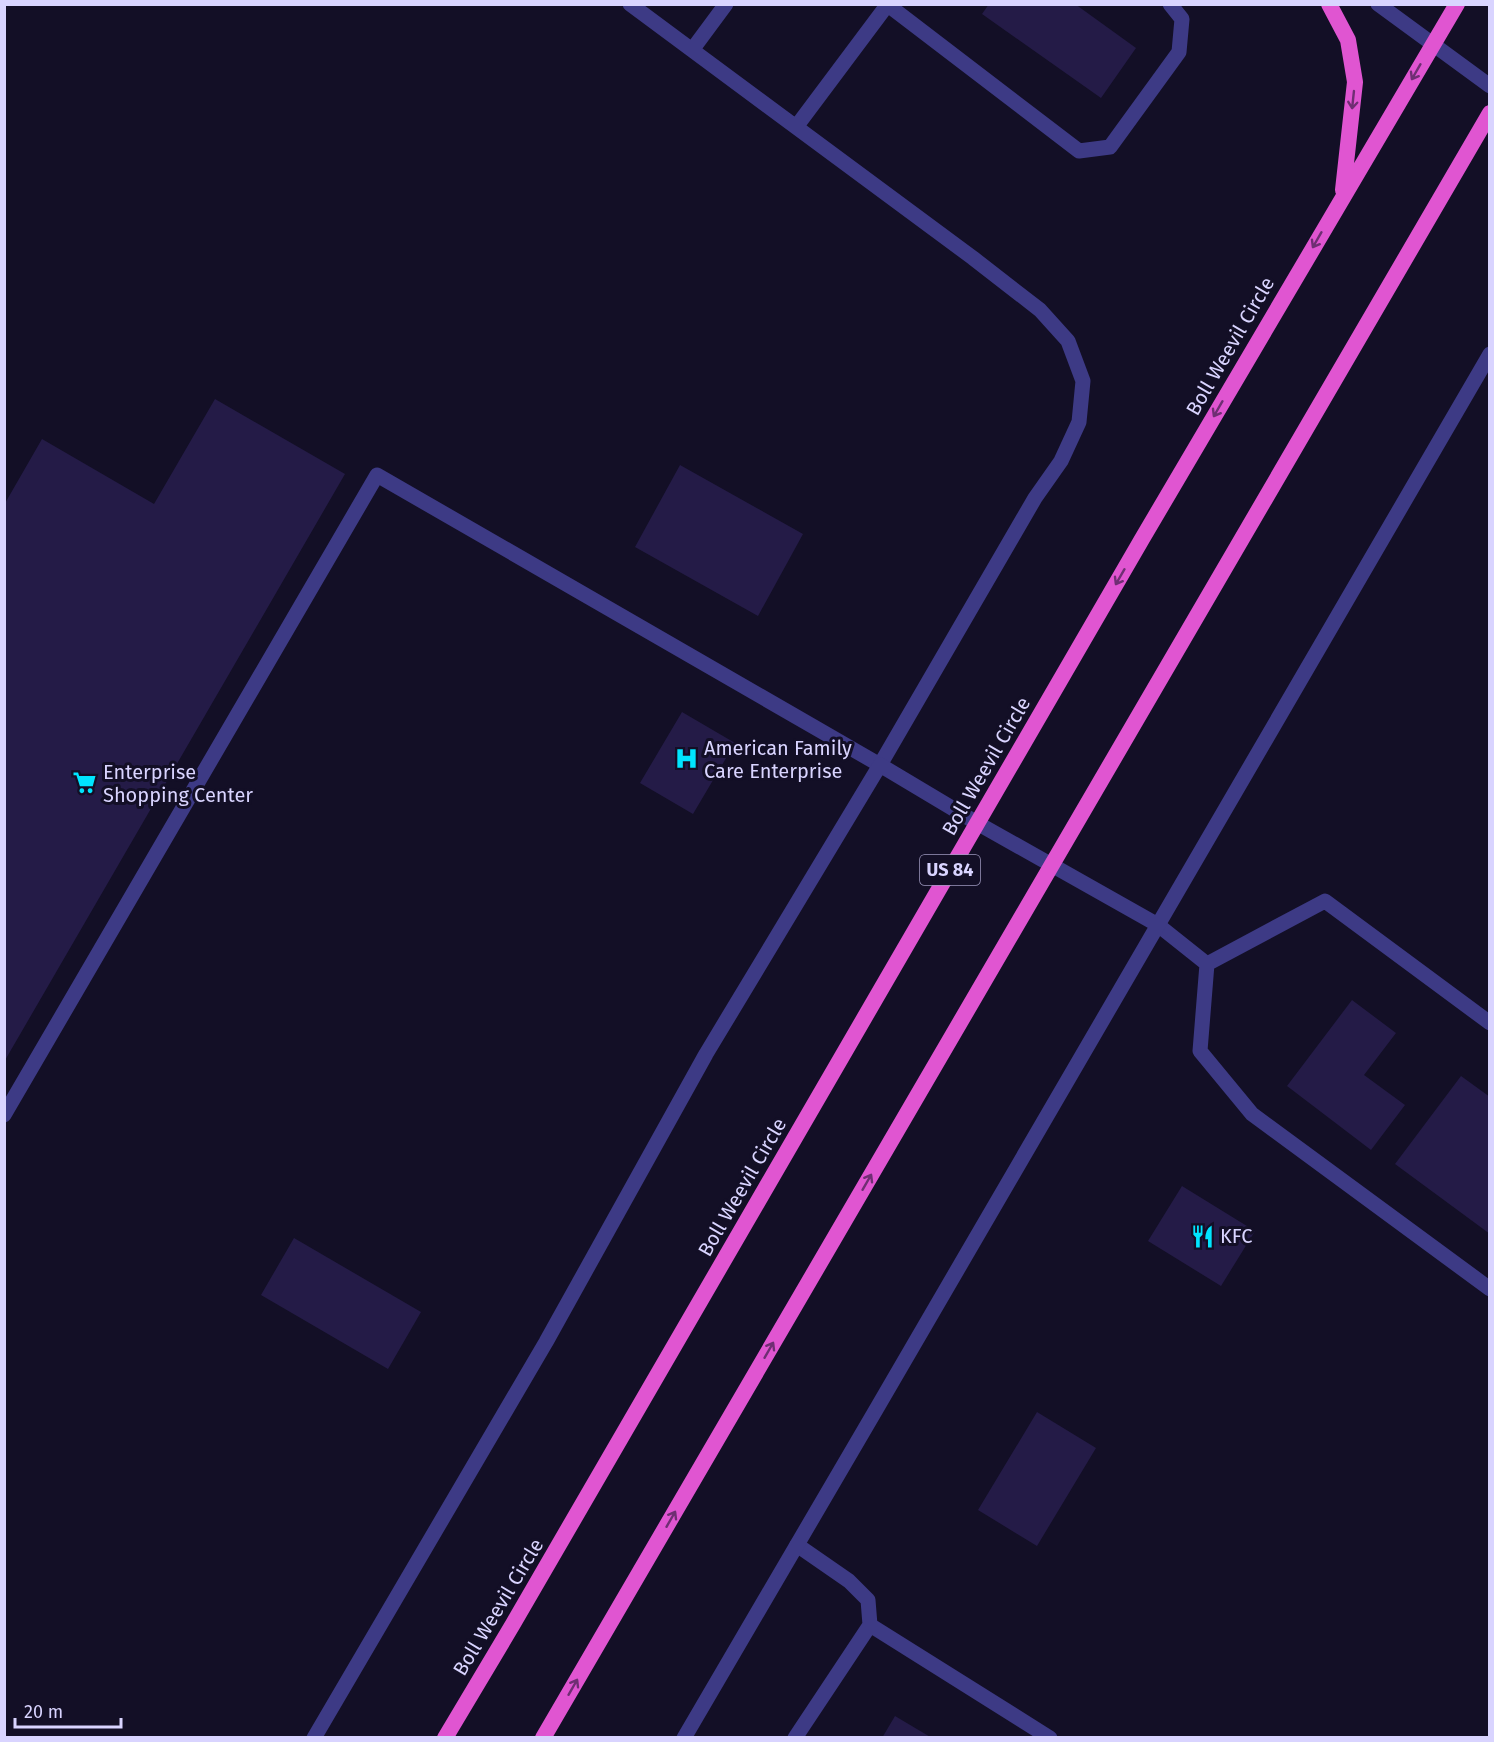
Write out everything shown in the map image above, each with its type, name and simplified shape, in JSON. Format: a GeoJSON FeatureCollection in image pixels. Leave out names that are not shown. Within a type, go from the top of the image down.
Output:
{"type":"FeatureCollection","features":[{"type":"Feature","properties":{"kind":"highway"},"geometry":{"type":"LineString","coordinates":[[1329,4],[1348,40],[1355,82],[1342,198]]}},
{"type":"Feature","properties":{"kind":"highway","name":"Boll Weevil Circle"},"geometry":{"type":"LineString","coordinates":[[445,1737],[1457,4]]}},
{"type":"Feature","properties":{"kind":"highway"},"geometry":{"type":"LineString","coordinates":[[543,1737],[1490,113]]}},
{"type":"Feature","properties":{"kind":"street"},"geometry":{"type":"LineString","coordinates":[[314,1737],[546,1342],[706,1054],[880,765],[1035,498],[1062,461],[1079,422],[1083,381],[1068,341],[1040,310],[630,4]]}},
{"type":"Feature","properties":{"kind":"street"},"geometry":{"type":"LineString","coordinates":[[692,50],[726,4]]}},
{"type":"Feature","properties":{"kind":"street"},"geometry":{"type":"LineString","coordinates":[[796,127],[888,5],[1079,151],[1110,147],[1179,52],[1182,19],[1170,4]]}},
{"type":"Feature","properties":{"kind":"street"},"geometry":{"type":"LineString","coordinates":[[1378,4],[1490,86]]}},
{"type":"Feature","properties":{"kind":"street"},"geometry":{"type":"LineString","coordinates":[[684,1737],[1490,354]]}},
{"type":"Feature","properties":{"kind":"street"},"geometry":{"type":"LineString","coordinates":[[4,1115],[377,475],[977,823],[1158,925],[1207,964]]}},
{"type":"Feature","properties":{"kind":"street"},"geometry":{"type":"LineString","coordinates":[[1207,964],[1325,901],[1490,1023]]}},
{"type":"Feature","properties":{"kind":"street"},"geometry":{"type":"LineString","coordinates":[[1207,964],[1200,1051],[1252,1114],[1490,1289]]}},
{"type":"Feature","properties":{"kind":"street"},"geometry":{"type":"LineString","coordinates":[[795,1737],[870,1625],[868,1600],[849,1581],[797,1545]]}},
{"type":"Feature","properties":{"kind":"street"},"geometry":{"type":"LineString","coordinates":[[870,1625],[1050,1737]]}},
{"type":"Feature","properties":{"kind":"building"},"geometry":{"type":"Polygon","coordinates":[[[989,4],[1075,4],[1136,48],[1101,98],[982,14],[989,4]]]}},
{"type":"Feature","properties":{"kind":"building","name":"Enterprise Shopping Center"},"geometry":{"type":"Polygon","coordinates":[[[215,399],[345,474],[4,1062],[4,505],[42,439],[154,504],[215,399]]]}},
{"type":"Feature","properties":{"kind":"building"},"geometry":{"type":"Polygon","coordinates":[[[680,465],[803,534],[758,616],[635,547],[680,465]]]}},
{"type":"Feature","properties":{"kind":"building"},"geometry":{"type":"Polygon","coordinates":[[[682,712],[735,743],[693,814],[640,783],[682,712]]]}},
{"type":"Feature","properties":{"kind":"building"},"geometry":{"type":"Polygon","coordinates":[[[1352,1000],[1396,1033],[1364,1075],[1405,1105],[1371,1150],[1287,1086],[1352,1000]]]}},
{"type":"Feature","properties":{"kind":"building"},"geometry":{"type":"Polygon","coordinates":[[[1461,1076],[1490,1097],[1490,1234],[1395,1164],[1461,1076]]]}},
{"type":"Feature","properties":{"kind":"building","name":"KFC"},"geometry":{"type":"Polygon","coordinates":[[[1182,1186],[1255,1231],[1221,1286],[1148,1241],[1182,1186]]]}},
{"type":"Feature","properties":{"kind":"building"},"geometry":{"type":"Polygon","coordinates":[[[294,1238],[421,1312],[388,1369],[261,1295],[294,1238]]]}},
{"type":"Feature","properties":{"kind":"building"},"geometry":{"type":"Polygon","coordinates":[[[1037,1412],[1096,1448],[1037,1546],[978,1510],[1037,1412]]]}},
{"type":"Feature","properties":{"kind":"building"},"geometry":{"type":"Polygon","coordinates":[[[895,1716],[932,1738],[882,1738],[895,1716]]]}},
{"type":"Feature","properties":{"kind":"place","name":"American Family Care Enterprise"},"geometry":{"type":"Point","coordinates":[686,759]}},
{"type":"Feature","properties":{"kind":"place","name":"Enterprise Shopping Center"},"geometry":{"type":"Point","coordinates":[85,783]}},
{"type":"Feature","properties":{"kind":"place","name":"KFC"},"geometry":{"type":"Point","coordinates":[1202,1236]}}]}
